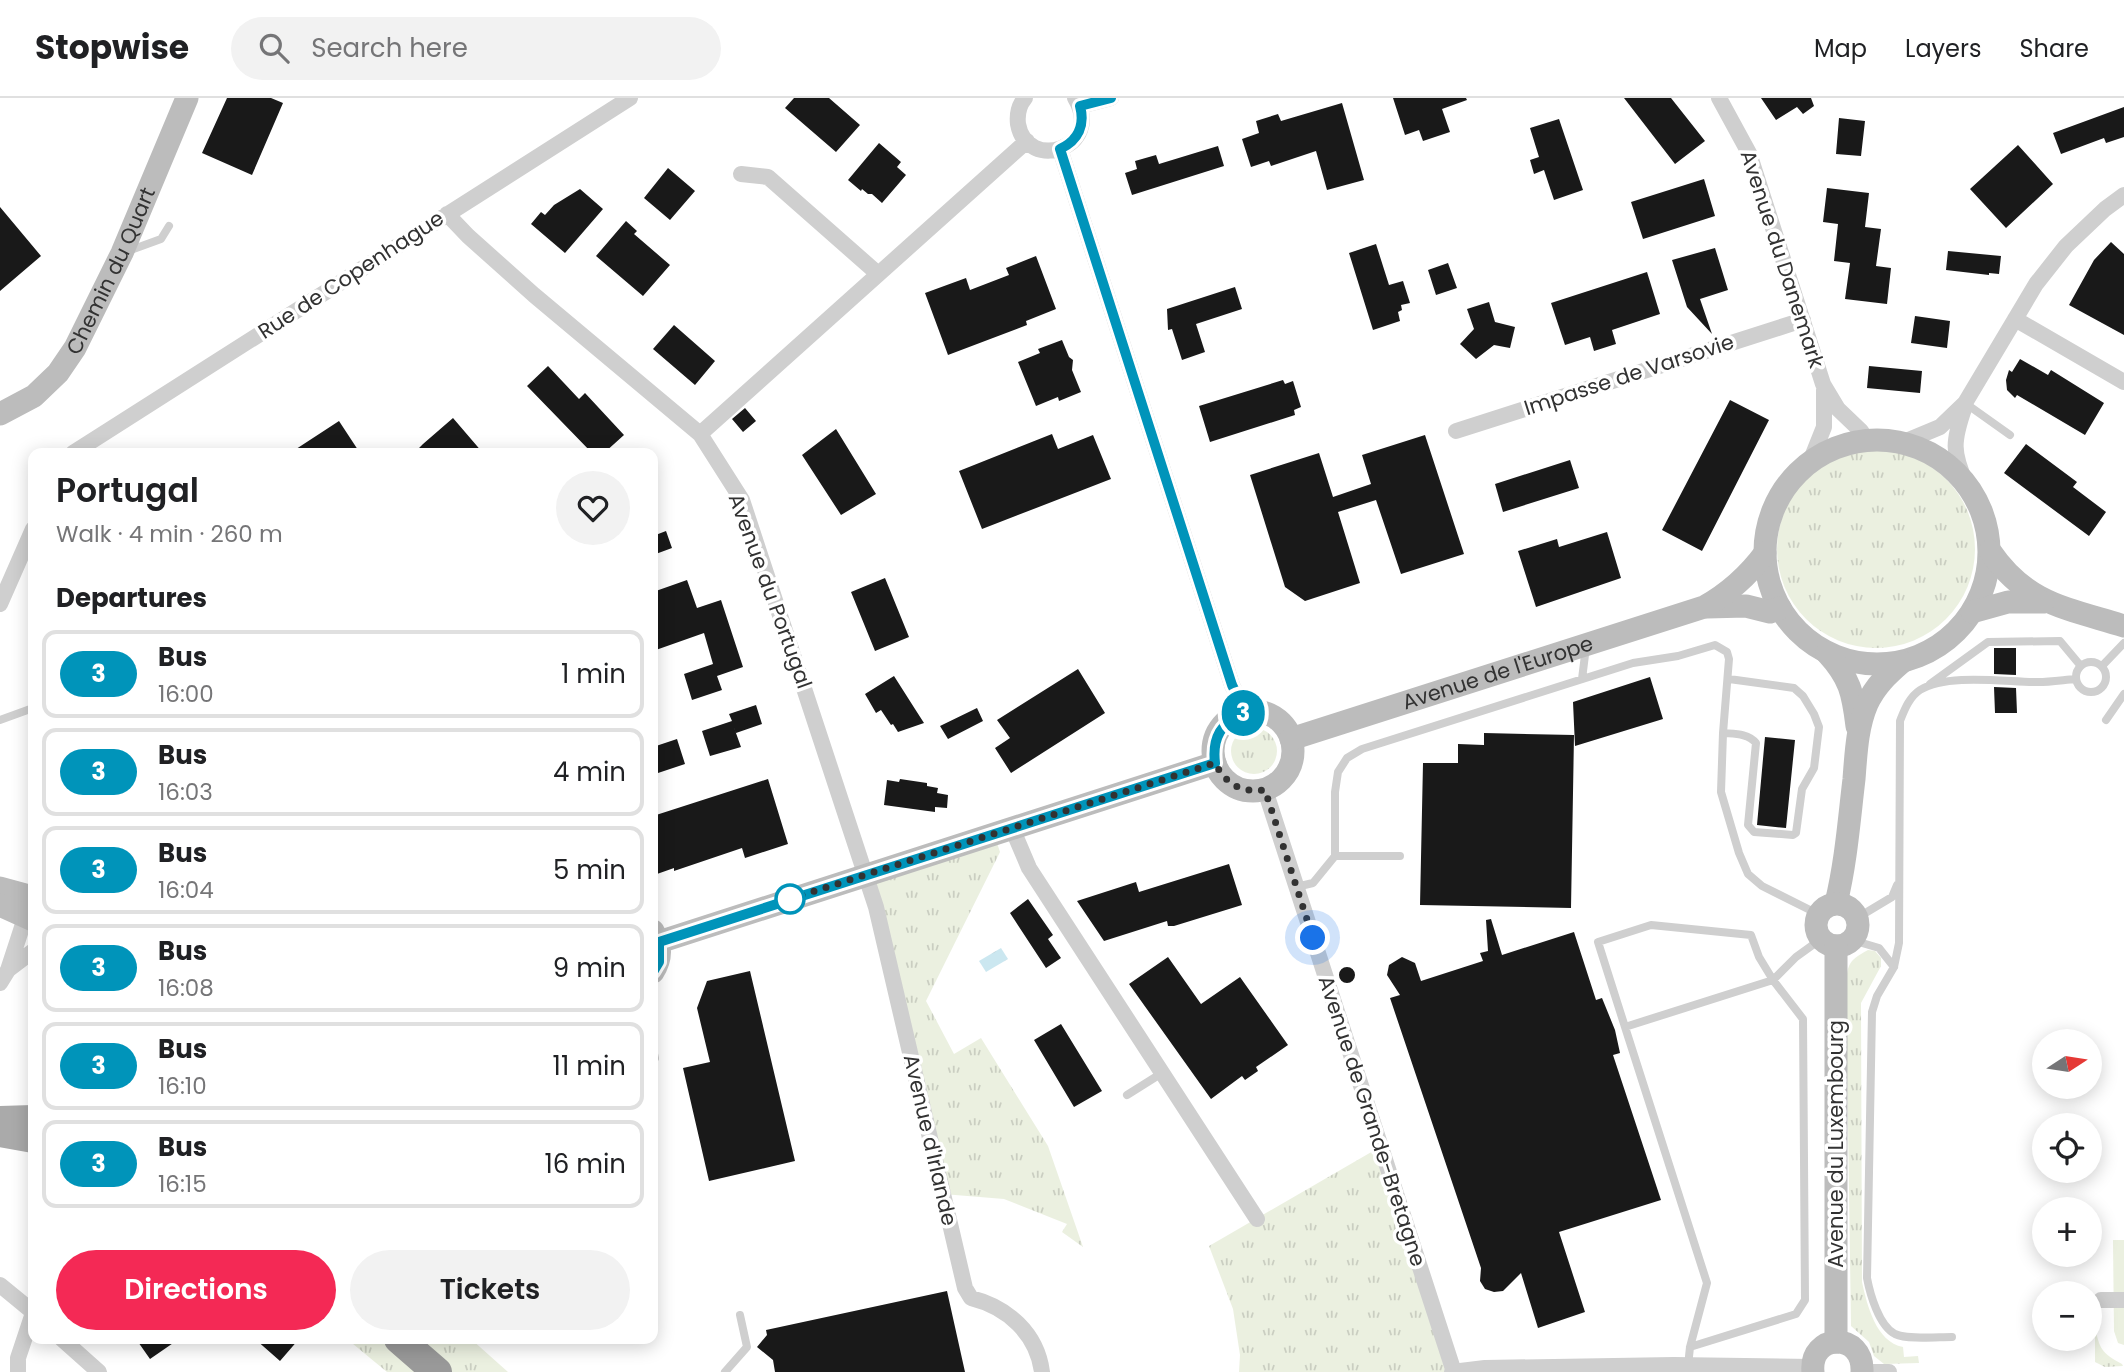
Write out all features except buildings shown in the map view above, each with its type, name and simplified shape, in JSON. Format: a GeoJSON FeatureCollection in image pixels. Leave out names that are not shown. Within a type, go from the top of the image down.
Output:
{"type":"FeatureCollection","features":[{"type":"Feature","properties":{"kind":"highway"},"geometry":{"type":"LineString","coordinates":[[404,1344],[437,1372]]}},
{"type":"Feature","properties":{"kind":"highway"},"geometry":{"type":"LineString","coordinates":[[420,1344],[452,1372]]}},
{"type":"Feature","properties":{"kind":"main road"},"geometry":{"type":"LineString","coordinates":[[0,1119],[28,1118]]}},
{"type":"Feature","properties":{"kind":"main road"},"geometry":{"type":"LineString","coordinates":[[0,1134],[28,1139]]}},
{"type":"Feature","properties":{"kind":"street","name":"Chemin du Quart"},"geometry":{"type":"LineString","coordinates":[[0,414],[34,396],[58,373],[75,348],[121,253],[187,98]]}},
{"type":"Feature","properties":{"kind":"street","name":"Rue de Copenhague"},"geometry":{"type":"LineString","coordinates":[[81,448],[630,98]]}},
{"type":"Feature","properties":{"kind":"street"},"geometry":{"type":"LineString","coordinates":[[1025,98],[1018,112],[1018,122],[1027,141],[1042,150],[1060,149],[1068,145],[1080,132],[1082,114],[1077,102],[1111,98]]}},
{"type":"Feature","properties":{"kind":"street","name":"Avenue du Danemark"},"geometry":{"type":"LineString","coordinates":[[1720,98],[1749,153],[1823,384],[1838,409],[1861,431],[1866,440]]}},
{"type":"Feature","properties":{"kind":"street"},"geometry":{"type":"LineString","coordinates":[[700,434],[1027,141]]}},
{"type":"Feature","properties":{"kind":"street"},"geometry":{"type":"LineString","coordinates":[[1060,149],[1232,685],[1245,712]]}},
{"type":"Feature","properties":{"kind":"street"},"geometry":{"type":"LineString","coordinates":[[741,174],[768,177],[877,273]]}},
{"type":"Feature","properties":{"kind":"street"},"geometry":{"type":"LineString","coordinates":[[1904,442],[1940,426],[1965,403],[2036,284],[2066,246],[2124,195]]}},
{"type":"Feature","properties":{"kind":"street","name":"Avenue du Portugal"},"geometry":{"type":"LineString","coordinates":[[447,214],[534,295],[700,434],[742,500],[866,874]]}},
{"type":"Feature","properties":{"kind":"street"},"geometry":{"type":"LineString","coordinates":[[2015,319],[2124,382]]}},
{"type":"Feature","properties":{"kind":"street","name":"Impasse de Varsovie"},"geometry":{"type":"LineString","coordinates":[[1456,431],[1803,320]]}},
{"type":"Feature","properties":{"kind":"street","name":"Avenue du Danemark"},"geometry":{"type":"LineString","coordinates":[[1810,462],[1824,427],[1823,384]]}},
{"type":"Feature","properties":{"kind":"street"},"geometry":{"type":"LineString","coordinates":[[1965,403],[1955,441],[1955,460],[1979,504],[1987,527],[1990,551],[1985,582],[1972,612],[1959,629],[1942,644],[1923,655],[1902,662],[1876,664],[1851,661],[1827,652],[1808,640],[1780,608],[1772,590],[1765,553],[1770,518],[1786,487],[1810,462],[1846,443],[1866,440],[1904,442],[1927,451],[1948,465],[1966,483]]}},
{"type":"Feature","properties":{"kind":"street"},"geometry":{"type":"LineString","coordinates":[[0,604],[28,540]]}},
{"type":"Feature","properties":{"kind":"street"},"geometry":{"type":"LineString","coordinates":[[1990,551],[2002,568],[2028,592],[2050,603],[2124,626]]}},
{"type":"Feature","properties":{"kind":"street","name":"Avenue de l'Europe"},"geometry":{"type":"LineString","coordinates":[[1291,739],[1704,607],[1740,582],[1765,553]]}},
{"type":"Feature","properties":{"kind":"street"},"geometry":{"type":"LineString","coordinates":[[1972,612],[2008,602],[2050,603]]}},
{"type":"Feature","properties":{"kind":"street","name":"Avenue de l'Europe"},"geometry":{"type":"LineString","coordinates":[[1704,607],[1746,606],[1770,612],[1780,608]]}},
{"type":"Feature","properties":{"kind":"street"},"geometry":{"type":"LineString","coordinates":[[1827,652],[1843,671],[1850,687],[1858,736]]}},
{"type":"Feature","properties":{"kind":"street"},"geometry":{"type":"LineString","coordinates":[[1842,936],[1849,907],[1827,909],[1844,870],[1858,736],[1866,707],[1874,691],[1902,662]]}},
{"type":"Feature","properties":{"kind":"street"},"geometry":{"type":"LineString","coordinates":[[1245,712],[1268,714],[1286,728],[1291,739],[1291,764],[1276,784],[1265,790],[1240,789],[1220,774],[1215,763],[1213,750],[1216,737],[1233,717],[1245,712]]}},
{"type":"Feature","properties":{"kind":"street"},"geometry":{"type":"LineString","coordinates":[[658,936],[866,874],[1215,763]]}},
{"type":"Feature","properties":{"kind":"street","name":"Avenue de Grande-Bretagne"},"geometry":{"type":"LineString","coordinates":[[1265,790],[1453,1372]]}},
{"type":"Feature","properties":{"kind":"street"},"geometry":{"type":"LineString","coordinates":[[1012,828],[1029,868],[1256,1219]]}},
{"type":"Feature","properties":{"kind":"street","name":"Avenue d'Irlande"},"geometry":{"type":"LineString","coordinates":[[866,874],[965,1288],[971,1298],[990,1303],[1020,1323],[1039,1354],[1042,1372]]}},
{"type":"Feature","properties":{"kind":"street"},"geometry":{"type":"LineString","coordinates":[[0,888],[28,908]]}},
{"type":"Feature","properties":{"kind":"street"},"geometry":{"type":"LineString","coordinates":[[0,905],[28,910]]}},
{"type":"Feature","properties":{"kind":"street","name":"Avenue du Luxembourg"},"geometry":{"type":"LineString","coordinates":[[1827,909],[1815,927],[1842,936],[1836,1342]]}},
{"type":"Feature","properties":{"kind":"street"},"geometry":{"type":"LineString","coordinates":[[4,977],[28,917]]}},
{"type":"Feature","properties":{"kind":"street"},"geometry":{"type":"LineString","coordinates":[[4,977],[28,955]]}},
{"type":"Feature","properties":{"kind":"street"},"geometry":{"type":"LineString","coordinates":[[0,1285],[28,1309]]}},
{"type":"Feature","properties":{"kind":"street"},"geometry":{"type":"LineString","coordinates":[[2102,1300],[2124,1300]]}},
{"type":"Feature","properties":{"kind":"street"},"geometry":{"type":"LineString","coordinates":[[18,1372],[18,1357],[28,1328]]}},
{"type":"Feature","properties":{"kind":"street"},"geometry":{"type":"LineString","coordinates":[[1453,1372],[1485,1368],[1623,1369],[1688,1366],[1712,1369],[1812,1370],[1813,1360],[1822,1347],[1836,1342],[1844,1342],[1857,1350],[1863,1372],[1889,1372]]}},
{"type":"Feature","properties":{"kind":"street"},"geometry":{"type":"LineString","coordinates":[[68,1344],[99,1372]]}},
{"type":"Feature","properties":{"kind":"lane"},"geometry":{"type":"LineString","coordinates":[[121,253],[161,239],[169,226]]}},
{"type":"Feature","properties":{"kind":"lane"},"geometry":{"type":"LineString","coordinates":[[1965,403],[2010,435]]}},
{"type":"Feature","properties":{"kind":"lane"},"geometry":{"type":"LineString","coordinates":[[1923,689],[1988,642],[2060,641],[2080,665]]}},
{"type":"Feature","properties":{"kind":"lane"},"geometry":{"type":"LineString","coordinates":[[2102,666],[2124,643]]}},
{"type":"Feature","properties":{"kind":"lane"},"geometry":{"type":"LineString","coordinates":[[1582,679],[1586,645]]}},
{"type":"Feature","properties":{"kind":"lane"},"geometry":{"type":"LineString","coordinates":[[1296,887],[1313,883],[1335,856],[1335,792],[1338,772],[1347,758],[1362,749],[1633,663],[1678,656],[1715,645],[1727,652],[1729,659],[1721,792],[1739,853],[1748,874],[1762,886],[1827,909]]}},
{"type":"Feature","properties":{"kind":"lane"},"geometry":{"type":"LineString","coordinates":[[2075,679],[2084,690],[2097,691],[2106,680],[2102,666],[2094,662],[2080,665]]}},
{"type":"Feature","properties":{"kind":"lane"},"geometry":{"type":"LineString","coordinates":[[2075,679],[2080,665]]}},
{"type":"Feature","properties":{"kind":"lane"},"geometry":{"type":"LineString","coordinates":[[1723,733],[1741,734],[1756,743],[1748,825],[1754,832],[1796,833],[1802,789],[1814,768],[1819,727],[1814,714],[1803,696],[1794,688],[1729,679]]}},
{"type":"Feature","properties":{"kind":"lane"},"geometry":{"type":"LineString","coordinates":[[1952,1337],[1915,1337],[1894,1333],[1877,1309],[1867,1279],[1872,1012],[1877,996],[1894,967],[1899,943],[1900,722],[1905,707],[1918,691],[1957,680],[2042,682],[2075,679]]}},
{"type":"Feature","properties":{"kind":"lane"},"geometry":{"type":"LineString","coordinates":[[2106,720],[2124,694]]}},
{"type":"Feature","properties":{"kind":"lane"},"geometry":{"type":"LineString","coordinates":[[0,720],[28,710]]}},
{"type":"Feature","properties":{"kind":"lane"},"geometry":{"type":"LineString","coordinates":[[1335,856],[1400,856]]}},
{"type":"Feature","properties":{"kind":"lane"},"geometry":{"type":"LineString","coordinates":[[1625,1027],[1773,980],[1796,957],[1842,936],[1892,897],[1898,883]]}},
{"type":"Feature","properties":{"kind":"lane"},"geometry":{"type":"LineString","coordinates":[[1688,1366],[1690,1348],[1706,1283],[1598,942],[1651,925],[1751,935],[1759,957],[1773,980],[1803,1019],[1805,1300],[1796,1314],[1690,1348]]}},
{"type":"Feature","properties":{"kind":"lane"},"geometry":{"type":"LineString","coordinates":[[1842,936],[1879,948],[1894,967]]}},
{"type":"Feature","properties":{"kind":"lane"},"geometry":{"type":"LineString","coordinates":[[1127,1095],[1162,1073]]}},
{"type":"Feature","properties":{"kind":"lane"},"geometry":{"type":"LineString","coordinates":[[725,1372],[747,1347],[740,1315]]}},
{"type":"Feature","properties":{"kind":"green space"},"geometry":{"type":"Polygon","coordinates":[[[1876,450],[1914,457],[1946,479],[1968,511],[1975,549],[1968,587],[1946,619],[1914,641],[1876,648],[1838,641],[1806,619],[1784,587],[1777,549],[1784,511],[1806,479],[1838,457],[1876,450]]]}},
{"type":"Feature","properties":{"kind":"green space"},"geometry":{"type":"Polygon","coordinates":[[[1254,728],[1270,735],[1277,751],[1270,767],[1254,774],[1238,767],[1231,751],[1238,735],[1254,728]]]}},
{"type":"Feature","properties":{"kind":"green space"},"geometry":{"type":"Polygon","coordinates":[[[994,834],[1000,852],[926,1001],[954,1054],[981,1038],[1048,1146],[1083,1247],[1062,1232],[1067,1224],[1004,1199],[943,1194],[866,874],[994,834]]]}},
{"type":"Feature","properties":{"kind":"green space"},"geometry":{"type":"Polygon","coordinates":[[[1868,950],[1875,951],[1881,958],[1881,966],[1861,1003],[1862,1282],[1870,1311],[1879,1330],[1894,1344],[1903,1347],[1904,1357],[1918,1356],[1919,1363],[1884,1364],[1874,1356],[1869,1342],[1851,1326],[1846,989],[1849,965],[1868,950]]]}},
{"type":"Feature","properties":{"kind":"green space"},"geometry":{"type":"Polygon","coordinates":[[[1380,1147],[1452,1372],[1239,1372],[1240,1355],[1233,1309],[1209,1246],[1380,1147]]]}},
{"type":"Feature","properties":{"kind":"green space"},"geometry":{"type":"Polygon","coordinates":[[[2113,1240],[2124,1240],[2124,1345],[2118,1343],[2114,1331],[2113,1240]]]}},
{"type":"Feature","properties":{"kind":"green space"},"geometry":{"type":"Polygon","coordinates":[[[353,1344],[477,1344],[508,1372],[387,1372],[353,1344]]]}},
{"type":"Feature","properties":{"kind":"green space"},"geometry":{"type":"Polygon","coordinates":[[[2102,1350],[2123,1366],[2105,1367],[2095,1362],[2095,1351],[2102,1350]]]}},
{"type":"Feature","properties":{"kind":"water"},"geometry":{"type":"Polygon","coordinates":[[[1001,948],[1008,959],[986,972],[979,961],[1001,948]]]}},
{"type":"Feature","properties":{"kind":"bus line","name":"3"},"geometry":{"type":"LineString","coordinates":[[658,964],[659,942],[692,930],[1215,763],[1213,750],[1216,737],[1233,717],[1245,712],[1232,685],[1060,149],[1068,145],[1080,132],[1080,106],[1111,98]]}},
{"type":"Feature","properties":{"kind":"route"},"geometry":{"type":"LineString","coordinates":[[790,899],[1215,763],[1220,774],[1240,789],[1265,790],[1313,938]]}}]}
